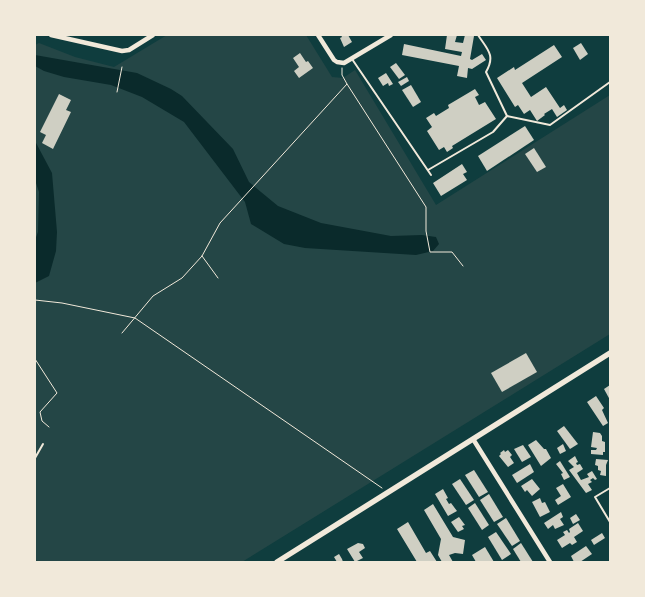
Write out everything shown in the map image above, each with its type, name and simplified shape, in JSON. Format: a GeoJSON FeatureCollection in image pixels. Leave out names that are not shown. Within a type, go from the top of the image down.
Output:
{"type":"FeatureCollection","features":[{"type":"Feature","properties":{"kind":"main road"},"geometry":{"type":"LineString","coordinates":[[277,562],[610,353]]}},
{"type":"Feature","properties":{"kind":"street"},"geometry":{"type":"LineString","coordinates":[[52,35],[122,51],[129,50],[153,35]]}},
{"type":"Feature","properties":{"kind":"street"},"geometry":{"type":"LineString","coordinates":[[318,35],[332,57],[338,62],[344,63],[391,35]]}},
{"type":"Feature","properties":{"kind":"street"},"geometry":{"type":"LineString","coordinates":[[473,439],[550,562]]}},
{"type":"Feature","properties":{"kind":"lane"},"geometry":{"type":"LineString","coordinates":[[478,35],[490,55],[489,66],[486,72],[507,116]]}},
{"type":"Feature","properties":{"kind":"lane"},"geometry":{"type":"LineString","coordinates":[[609,37],[610,55]]}},
{"type":"Feature","properties":{"kind":"lane"},"geometry":{"type":"LineString","coordinates":[[352,59],[431,175]]}},
{"type":"Feature","properties":{"kind":"lane"},"geometry":{"type":"LineString","coordinates":[[507,116],[550,125],[610,82]]}},
{"type":"Feature","properties":{"kind":"lane"},"geometry":{"type":"LineString","coordinates":[[428,170],[493,132],[507,116]]}},
{"type":"Feature","properties":{"kind":"lane"},"geometry":{"type":"LineString","coordinates":[[35,458],[43,444]]}},
{"type":"Feature","properties":{"kind":"lane"},"geometry":{"type":"LineString","coordinates":[[610,488],[595,497],[610,522]]}},
{"type":"Feature","properties":{"kind":"path"},"geometry":{"type":"LineString","coordinates":[[117,92],[122,67]]}},
{"type":"Feature","properties":{"kind":"path"},"geometry":{"type":"LineString","coordinates":[[342,76],[426,207],[426,231],[430,252],[452,252],[463,266]]}},
{"type":"Feature","properties":{"kind":"path"},"geometry":{"type":"LineString","coordinates":[[122,333],[154,296],[182,278],[202,256],[220,223],[346,84]]}},
{"type":"Feature","properties":{"kind":"path"},"geometry":{"type":"LineString","coordinates":[[202,256],[218,278]]}},
{"type":"Feature","properties":{"kind":"path"},"geometry":{"type":"LineString","coordinates":[[35,300],[62,303],[135,318],[388,492]]}},
{"type":"Feature","properties":{"kind":"path"},"geometry":{"type":"LineString","coordinates":[[35,358],[57,393],[40,412],[42,421],[49,427]]}},
{"type":"Feature","properties":{"kind":"shaded area"},"geometry":{"type":"Polygon","coordinates":[[[167,35],[306,35],[332,77],[343,78],[355,70],[436,205],[610,95],[610,334],[242,562],[35,562],[35,45],[39,43],[75,57],[114,67],[167,35]]]}},
{"type":"Feature","properties":{"kind":"shaded area"},"geometry":{"type":"Polygon","coordinates":[[[35,55],[137,73],[171,89],[182,96],[233,149],[249,182],[278,206],[321,223],[391,236],[422,235],[436,237],[439,244],[433,251],[416,255],[305,248],[284,244],[251,224],[245,202],[184,122],[142,97],[111,85],[64,77],[44,71],[35,66],[35,55]]]}},
{"type":"Feature","properties":{"kind":"shaded area"},"geometry":{"type":"Polygon","coordinates":[[[35,141],[52,173],[57,232],[56,251],[49,276],[35,283],[35,240],[38,232],[39,192],[35,180],[35,141]]]}},
{"type":"Feature","properties":{"kind":"building"},"geometry":{"type":"Polygon","coordinates":[[[341,35],[348,35],[352,42],[344,47],[340,38],[342,37],[341,35]]]}},
{"type":"Feature","properties":{"kind":"building"},"geometry":{"type":"Polygon","coordinates":[[[447,35],[457,35],[455,42],[463,43],[465,35],[474,36],[470,59],[472,60],[482,54],[486,60],[472,69],[468,68],[467,78],[457,76],[459,66],[402,55],[404,44],[461,56],[462,52],[445,49],[447,35]]]}},
{"type":"Feature","properties":{"kind":"building"},"geometry":{"type":"Polygon","coordinates":[[[581,43],[588,54],[580,60],[573,48],[581,43]]]}},
{"type":"Feature","properties":{"kind":"building"},"geometry":{"type":"Polygon","coordinates":[[[554,45],[562,57],[522,83],[531,97],[546,87],[560,108],[564,105],[567,110],[557,117],[552,109],[537,121],[530,110],[524,114],[518,105],[515,107],[497,78],[514,67],[515,70],[554,45]]]}},
{"type":"Feature","properties":{"kind":"building"},"geometry":{"type":"Polygon","coordinates":[[[300,53],[313,68],[299,78],[294,71],[299,67],[293,58],[300,53]]]}},
{"type":"Feature","properties":{"kind":"building"},"geometry":{"type":"Polygon","coordinates":[[[396,63],[405,75],[399,79],[390,67],[396,63]]]}},
{"type":"Feature","properties":{"kind":"building"},"geometry":{"type":"Polygon","coordinates":[[[386,73],[393,84],[389,86],[388,83],[383,86],[378,78],[386,73]]]}},
{"type":"Feature","properties":{"kind":"building"},"geometry":{"type":"Polygon","coordinates":[[[407,77],[409,81],[401,86],[398,82],[407,77]]]}},
{"type":"Feature","properties":{"kind":"building"},"geometry":{"type":"Polygon","coordinates":[[[411,85],[421,102],[413,107],[402,90],[411,85]]]}},
{"type":"Feature","properties":{"kind":"building"},"geometry":{"type":"Polygon","coordinates":[[[475,89],[479,95],[475,97],[479,105],[485,102],[496,119],[452,146],[453,148],[447,152],[444,147],[439,150],[427,131],[432,127],[426,118],[434,113],[436,116],[449,108],[448,105],[475,89]]]}},
{"type":"Feature","properties":{"kind":"building"},"geometry":{"type":"Polygon","coordinates":[[[59,94],[71,100],[66,110],[71,112],[53,149],[42,143],[46,135],[40,132],[59,94]]]}},
{"type":"Feature","properties":{"kind":"building"},"geometry":{"type":"Polygon","coordinates":[[[525,126],[534,140],[487,171],[478,156],[525,126]]]}},
{"type":"Feature","properties":{"kind":"building"},"geometry":{"type":"Polygon","coordinates":[[[534,148],[546,167],[537,172],[525,154],[534,148]]]}},
{"type":"Feature","properties":{"kind":"building"},"geometry":{"type":"Polygon","coordinates":[[[462,164],[467,172],[463,174],[467,180],[441,196],[433,183],[462,164]]]}},
{"type":"Feature","properties":{"kind":"building"},"geometry":{"type":"Polygon","coordinates":[[[526,353],[537,372],[502,392],[491,373],[526,353]]]}},
{"type":"Feature","properties":{"kind":"building"},"geometry":{"type":"Polygon","coordinates":[[[610,385],[610,400],[604,389],[610,385]]]}},
{"type":"Feature","properties":{"kind":"building"},"geometry":{"type":"Polygon","coordinates":[[[596,396],[604,408],[602,410],[608,423],[603,426],[587,402],[596,396]]]}},
{"type":"Feature","properties":{"kind":"building"},"geometry":{"type":"Polygon","coordinates":[[[564,426],[578,444],[570,449],[557,431],[564,426]]]}},
{"type":"Feature","properties":{"kind":"building"},"geometry":{"type":"Polygon","coordinates":[[[593,432],[600,433],[602,441],[605,442],[605,452],[603,452],[603,455],[591,454],[591,450],[596,450],[597,448],[591,447],[593,432]]]}},
{"type":"Feature","properties":{"kind":"building"},"geometry":{"type":"Polygon","coordinates":[[[536,440],[546,449],[551,458],[541,466],[528,445],[536,440]]]}},
{"type":"Feature","properties":{"kind":"building"},"geometry":{"type":"Polygon","coordinates":[[[563,444],[566,451],[560,454],[557,448],[563,444]]]}},
{"type":"Feature","properties":{"kind":"building"},"geometry":{"type":"Polygon","coordinates":[[[523,445],[531,457],[522,462],[514,449],[523,445]]]}},
{"type":"Feature","properties":{"kind":"building"},"geometry":{"type":"Polygon","coordinates":[[[504,450],[505,452],[508,450],[512,455],[510,457],[514,463],[508,467],[499,456],[504,450]]]}},
{"type":"Feature","properties":{"kind":"building"},"geometry":{"type":"Polygon","coordinates":[[[575,456],[578,462],[576,463],[577,465],[580,464],[583,469],[577,473],[581,480],[589,477],[587,474],[592,471],[597,479],[593,478],[590,480],[592,482],[588,484],[592,490],[586,493],[569,470],[574,467],[568,461],[575,456]]]}},
{"type":"Feature","properties":{"kind":"building"},"geometry":{"type":"Polygon","coordinates":[[[596,459],[608,460],[606,476],[600,475],[601,471],[595,465],[596,459]]]}},
{"type":"Feature","properties":{"kind":"building"},"geometry":{"type":"Polygon","coordinates":[[[560,461],[570,477],[564,480],[561,474],[563,473],[556,464],[560,461]]]}},
{"type":"Feature","properties":{"kind":"building"},"geometry":{"type":"Polygon","coordinates":[[[530,464],[534,472],[517,483],[512,475],[530,464]]]}},
{"type":"Feature","properties":{"kind":"building"},"geometry":{"type":"Polygon","coordinates":[[[474,470],[488,492],[479,497],[465,475],[474,470]]]}},
{"type":"Feature","properties":{"kind":"building"},"geometry":{"type":"Polygon","coordinates":[[[460,479],[474,500],[466,505],[452,484],[460,479]]]}},
{"type":"Feature","properties":{"kind":"building"},"geometry":{"type":"Polygon","coordinates":[[[532,479],[540,489],[532,496],[527,490],[525,492],[521,486],[532,479]]]}},
{"type":"Feature","properties":{"kind":"building"},"geometry":{"type":"Polygon","coordinates":[[[563,484],[571,497],[558,505],[555,500],[561,496],[556,488],[563,484]]]}},
{"type":"Feature","properties":{"kind":"building"},"geometry":{"type":"Polygon","coordinates":[[[443,489],[449,504],[451,503],[457,511],[448,516],[435,494],[443,489]]]}},
{"type":"Feature","properties":{"kind":"building"},"geometry":{"type":"Polygon","coordinates":[[[489,494],[503,517],[494,522],[480,500],[489,494]]]}},
{"type":"Feature","properties":{"kind":"building"},"geometry":{"type":"Polygon","coordinates":[[[540,498],[542,503],[545,502],[550,512],[540,517],[532,502],[540,498]]]}},
{"type":"Feature","properties":{"kind":"building"},"geometry":{"type":"Polygon","coordinates":[[[475,503],[489,525],[482,530],[468,508],[475,503]]]}},
{"type":"Feature","properties":{"kind":"building"},"geometry":{"type":"Polygon","coordinates":[[[433,504],[453,537],[465,540],[463,554],[455,553],[449,555],[453,562],[442,562],[438,555],[441,539],[424,510],[433,504]]]}},
{"type":"Feature","properties":{"kind":"building"},"geometry":{"type":"Polygon","coordinates":[[[561,512],[563,517],[560,519],[564,525],[555,529],[553,525],[548,529],[544,523],[561,512]]]}},
{"type":"Feature","properties":{"kind":"building"},"geometry":{"type":"Polygon","coordinates":[[[576,514],[580,520],[573,524],[570,518],[576,514]]]}},
{"type":"Feature","properties":{"kind":"building"},"geometry":{"type":"Polygon","coordinates":[[[459,517],[465,525],[462,526],[464,529],[458,532],[451,522],[459,517]]]}},
{"type":"Feature","properties":{"kind":"building"},"geometry":{"type":"Polygon","coordinates":[[[506,518],[520,541],[512,546],[497,524],[506,518]]]}},
{"type":"Feature","properties":{"kind":"building"},"geometry":{"type":"Polygon","coordinates":[[[408,522],[426,553],[430,551],[437,562],[417,562],[397,529],[408,522]]]}},
{"type":"Feature","properties":{"kind":"building"},"geometry":{"type":"Polygon","coordinates":[[[578,523],[583,531],[574,537],[577,542],[572,545],[570,543],[562,548],[557,540],[565,535],[563,532],[567,530],[569,533],[569,529],[578,523]]]}},
{"type":"Feature","properties":{"kind":"building"},"geometry":{"type":"Polygon","coordinates":[[[496,532],[511,554],[502,560],[488,537],[496,532]]]}},
{"type":"Feature","properties":{"kind":"building"},"geometry":{"type":"Polygon","coordinates":[[[602,533],[605,538],[594,545],[591,540],[602,533]]]}},
{"type":"Feature","properties":{"kind":"building"},"geometry":{"type":"Polygon","coordinates":[[[358,543],[363,544],[365,548],[359,552],[363,558],[355,562],[347,549],[358,543]]]}},
{"type":"Feature","properties":{"kind":"building"},"geometry":{"type":"Polygon","coordinates":[[[521,543],[533,562],[521,562],[513,549],[521,543]]]}},
{"type":"Feature","properties":{"kind":"building"},"geometry":{"type":"Polygon","coordinates":[[[586,546],[592,554],[580,562],[574,562],[571,556],[586,546]]]}},
{"type":"Feature","properties":{"kind":"building"},"geometry":{"type":"Polygon","coordinates":[[[485,547],[494,562],[476,562],[472,555],[485,547]]]}},
{"type":"Feature","properties":{"kind":"building"},"geometry":{"type":"Polygon","coordinates":[[[339,554],[343,562],[337,562],[334,557],[339,554]]]}}]}
